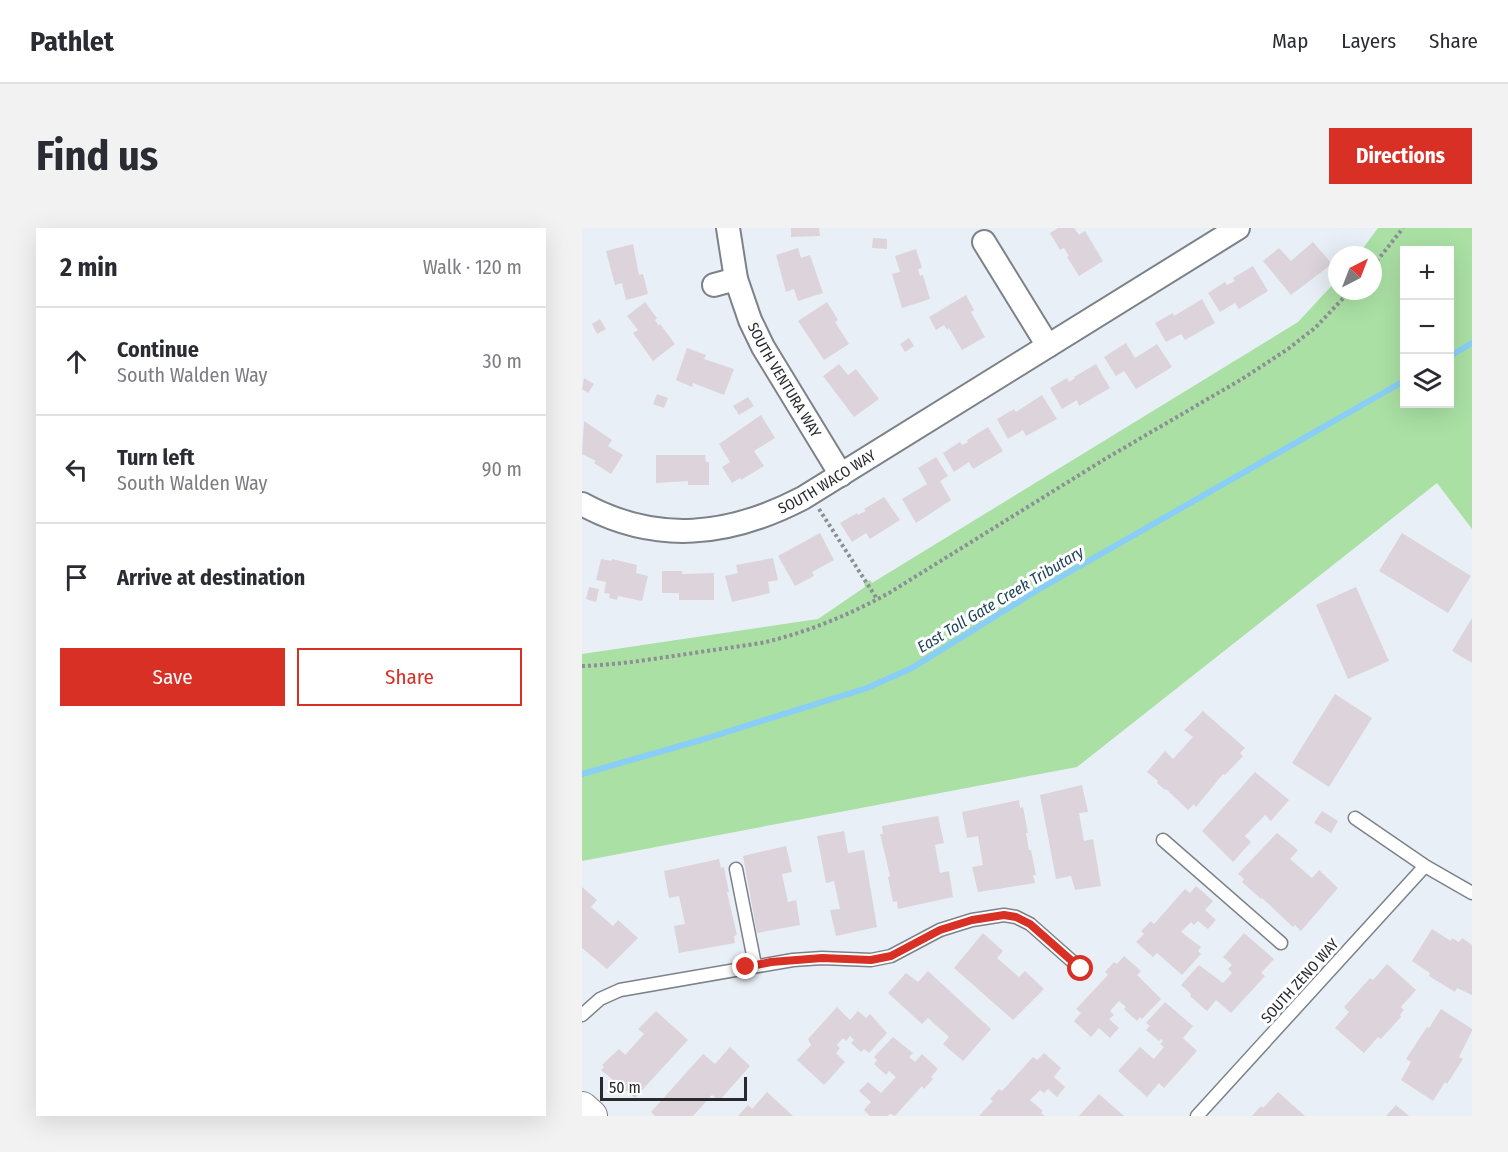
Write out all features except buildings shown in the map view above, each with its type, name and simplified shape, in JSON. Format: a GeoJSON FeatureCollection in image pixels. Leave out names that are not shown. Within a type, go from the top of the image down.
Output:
{"type":"FeatureCollection","features":[{"type":"Feature","properties":{"kind":"main road"},"geometry":{"type":"LineString","coordinates":[[582,1107],[591,1116]]}},
{"type":"Feature","properties":{"kind":"street","name":"SOUTH VENTURA WAY"},"geometry":{"type":"LineString","coordinates":[[728,228],[725,282],[750,320],[763,347],[841,475]]}},
{"type":"Feature","properties":{"kind":"street","name":"SOUTH WACO WAY"},"geometry":{"type":"LineString","coordinates":[[582,504],[625,522],[682,531],[705,531],[740,525],[773,514],[841,475],[1238,228]]}},
{"type":"Feature","properties":{"kind":"street"},"geometry":{"type":"LineString","coordinates":[[984,242],[1048,346]]}},
{"type":"Feature","properties":{"kind":"lane"},"geometry":{"type":"LineString","coordinates":[[1355,818],[1425,866],[1472,893]]}},
{"type":"Feature","properties":{"kind":"lane"},"geometry":{"type":"LineString","coordinates":[[1163,840],[1281,943]]}},
{"type":"Feature","properties":{"kind":"lane","name":"SOUTH ZENO WAY"},"geometry":{"type":"LineString","coordinates":[[1197,1116],[1425,866]]}},
{"type":"Feature","properties":{"kind":"lane"},"geometry":{"type":"LineString","coordinates":[[736,869],[754,965]]}},
{"type":"Feature","properties":{"kind":"lane"},"geometry":{"type":"LineString","coordinates":[[582,1016],[600,999],[620,990],[754,965],[822,958],[871,960],[891,956],[940,930],[972,920],[1004,915],[1016,917],[1030,924],[1081,969]]}},
{"type":"Feature","properties":{"kind":"path"},"geometry":{"type":"LineString","coordinates":[[1382,255],[1403,228]]}},
{"type":"Feature","properties":{"kind":"path"},"geometry":{"type":"LineString","coordinates":[[582,666],[622,663],[762,642],[806,630],[852,613],[1242,379],[1288,349],[1316,327],[1342,300]]}},
{"type":"Feature","properties":{"kind":"path"},"geometry":{"type":"LineString","coordinates":[[817,505],[877,599]]}},
{"type":"Feature","properties":{"kind":"green space"},"geometry":{"type":"Polygon","coordinates":[[[1378,228],[1472,228],[1472,529],[1437,483],[1077,767],[582,861],[582,654],[818,619],[865,587],[864,583],[870,580],[872,583],[1298,322],[1328,290],[1328,300],[1382,300],[1382,246],[1365,246],[1378,228]]]}},
{"type":"Feature","properties":{"kind":"waterway","name":"East Toll Gate Creek Tributary"},"geometry":{"type":"LineString","coordinates":[[1453,354],[1472,343]]}},
{"type":"Feature","properties":{"kind":"waterway","name":"East Toll Gate Creek Tributary"},"geometry":{"type":"LineString","coordinates":[[582,774],[701,740],[867,688],[912,668],[1036,591],[1400,383]]}},
{"type":"Feature","properties":{"kind":"route"},"geometry":{"type":"LineString","coordinates":[[746,967],[793,960],[822,958],[849,961],[891,956],[940,930],[972,920],[1004,915],[1016,917],[1030,924],[1081,969]]}}]}
